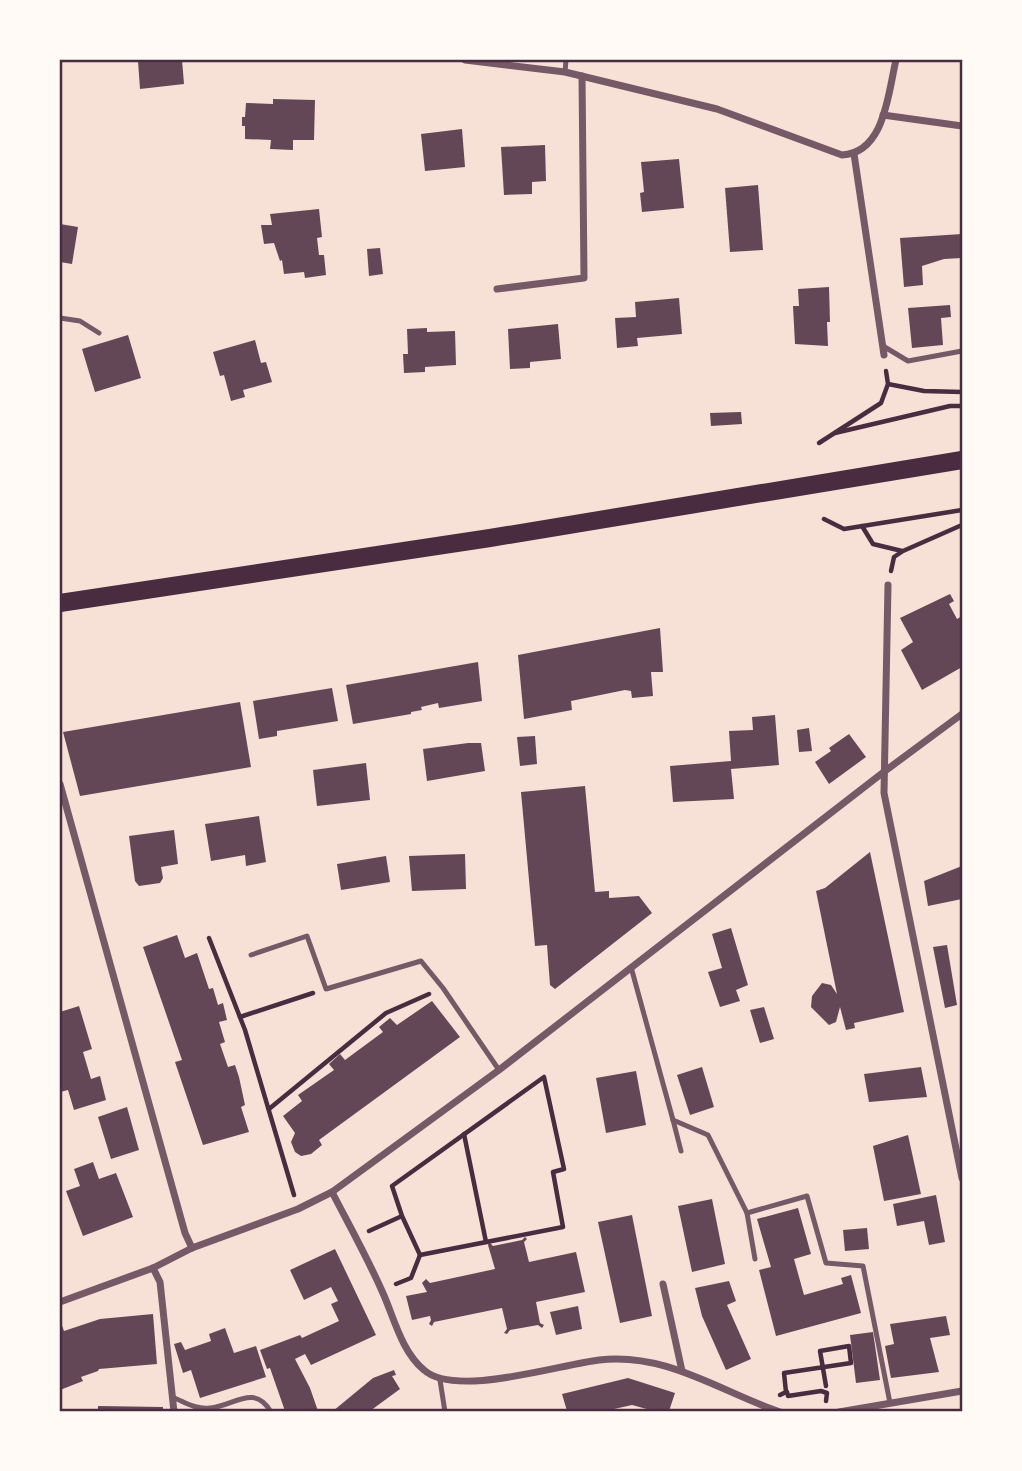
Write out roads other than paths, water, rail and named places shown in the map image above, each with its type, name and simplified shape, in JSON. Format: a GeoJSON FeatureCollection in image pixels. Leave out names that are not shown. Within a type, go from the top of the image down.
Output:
{"type":"FeatureCollection","features":[{"type":"Feature","properties":{"kind":"main road"},"geometry":{"type":"LineString","coordinates":[[60,603],[490,538],[962,460]]}},
{"type":"Feature","properties":{"kind":"street"},"geometry":{"type":"LineString","coordinates":[[465,60],[565,72],[717,108],[842,155],[854,155],[870,145],[883,115],[896,60]]}},
{"type":"Feature","properties":{"kind":"street"},"geometry":{"type":"LineString","coordinates":[[497,289],[584,278],[582,76]]}},
{"type":"Feature","properties":{"kind":"street"},"geometry":{"type":"LineString","coordinates":[[883,115],[962,126]]}},
{"type":"Feature","properties":{"kind":"street"},"geometry":{"type":"LineString","coordinates":[[854,155],[884,355]]}},
{"type":"Feature","properties":{"kind":"street"},"geometry":{"type":"LineString","coordinates":[[888,585],[884,793],[897,868],[962,1178]]}},
{"type":"Feature","properties":{"kind":"street"},"geometry":{"type":"LineString","coordinates":[[60,1302],[153,1268],[192,1248],[298,1209],[332,1192],[499,1070],[962,714]]}},
{"type":"Feature","properties":{"kind":"street"},"geometry":{"type":"LineString","coordinates":[[60,784],[185,1233],[192,1248]]}},
{"type":"Feature","properties":{"kind":"street"},"geometry":{"type":"LineString","coordinates":[[332,1192],[381,1289],[405,1346],[425,1372],[440,1380],[464,1382],[598,1360],[639,1359],[720,1385],[780,1412]]}},
{"type":"Feature","properties":{"kind":"street"},"geometry":{"type":"LineString","coordinates":[[153,1268],[160,1282],[174,1412]]}},
{"type":"Feature","properties":{"kind":"street"},"geometry":{"type":"LineString","coordinates":[[663,1284],[682,1371]]}},
{"type":"Feature","properties":{"kind":"street"},"geometry":{"type":"LineString","coordinates":[[839,1412],[962,1391]]}},
{"type":"Feature","properties":{"kind":"lane"},"geometry":{"type":"LineString","coordinates":[[565,72],[566,60]]}},
{"type":"Feature","properties":{"kind":"lane"},"geometry":{"type":"LineString","coordinates":[[60,318],[80,321],[99,332]]}},
{"type":"Feature","properties":{"kind":"lane"},"geometry":{"type":"LineString","coordinates":[[883,346],[908,361],[962,351]]}},
{"type":"Feature","properties":{"kind":"lane"},"geometry":{"type":"LineString","coordinates":[[251,956],[307,936],[326,989],[421,961],[443,988],[499,1070]]}},
{"type":"Feature","properties":{"kind":"lane"},"geometry":{"type":"LineString","coordinates":[[631,967],[681,1151]]}},
{"type":"Feature","properties":{"kind":"lane"},"geometry":{"type":"LineString","coordinates":[[673,1120],[708,1135],[747,1213],[755,1259]]}},
{"type":"Feature","properties":{"kind":"lane"},"geometry":{"type":"LineString","coordinates":[[747,1213],[807,1196],[827,1263],[863,1266],[890,1403]]}},
{"type":"Feature","properties":{"kind":"lane"},"geometry":{"type":"LineString","coordinates":[[440,1380],[444,1412]]}},
{"type":"Feature","properties":{"kind":"lane"},"geometry":{"type":"LineString","coordinates":[[172,1397],[196,1408],[210,1408],[242,1398],[262,1399],[271,1412]]}}]}
